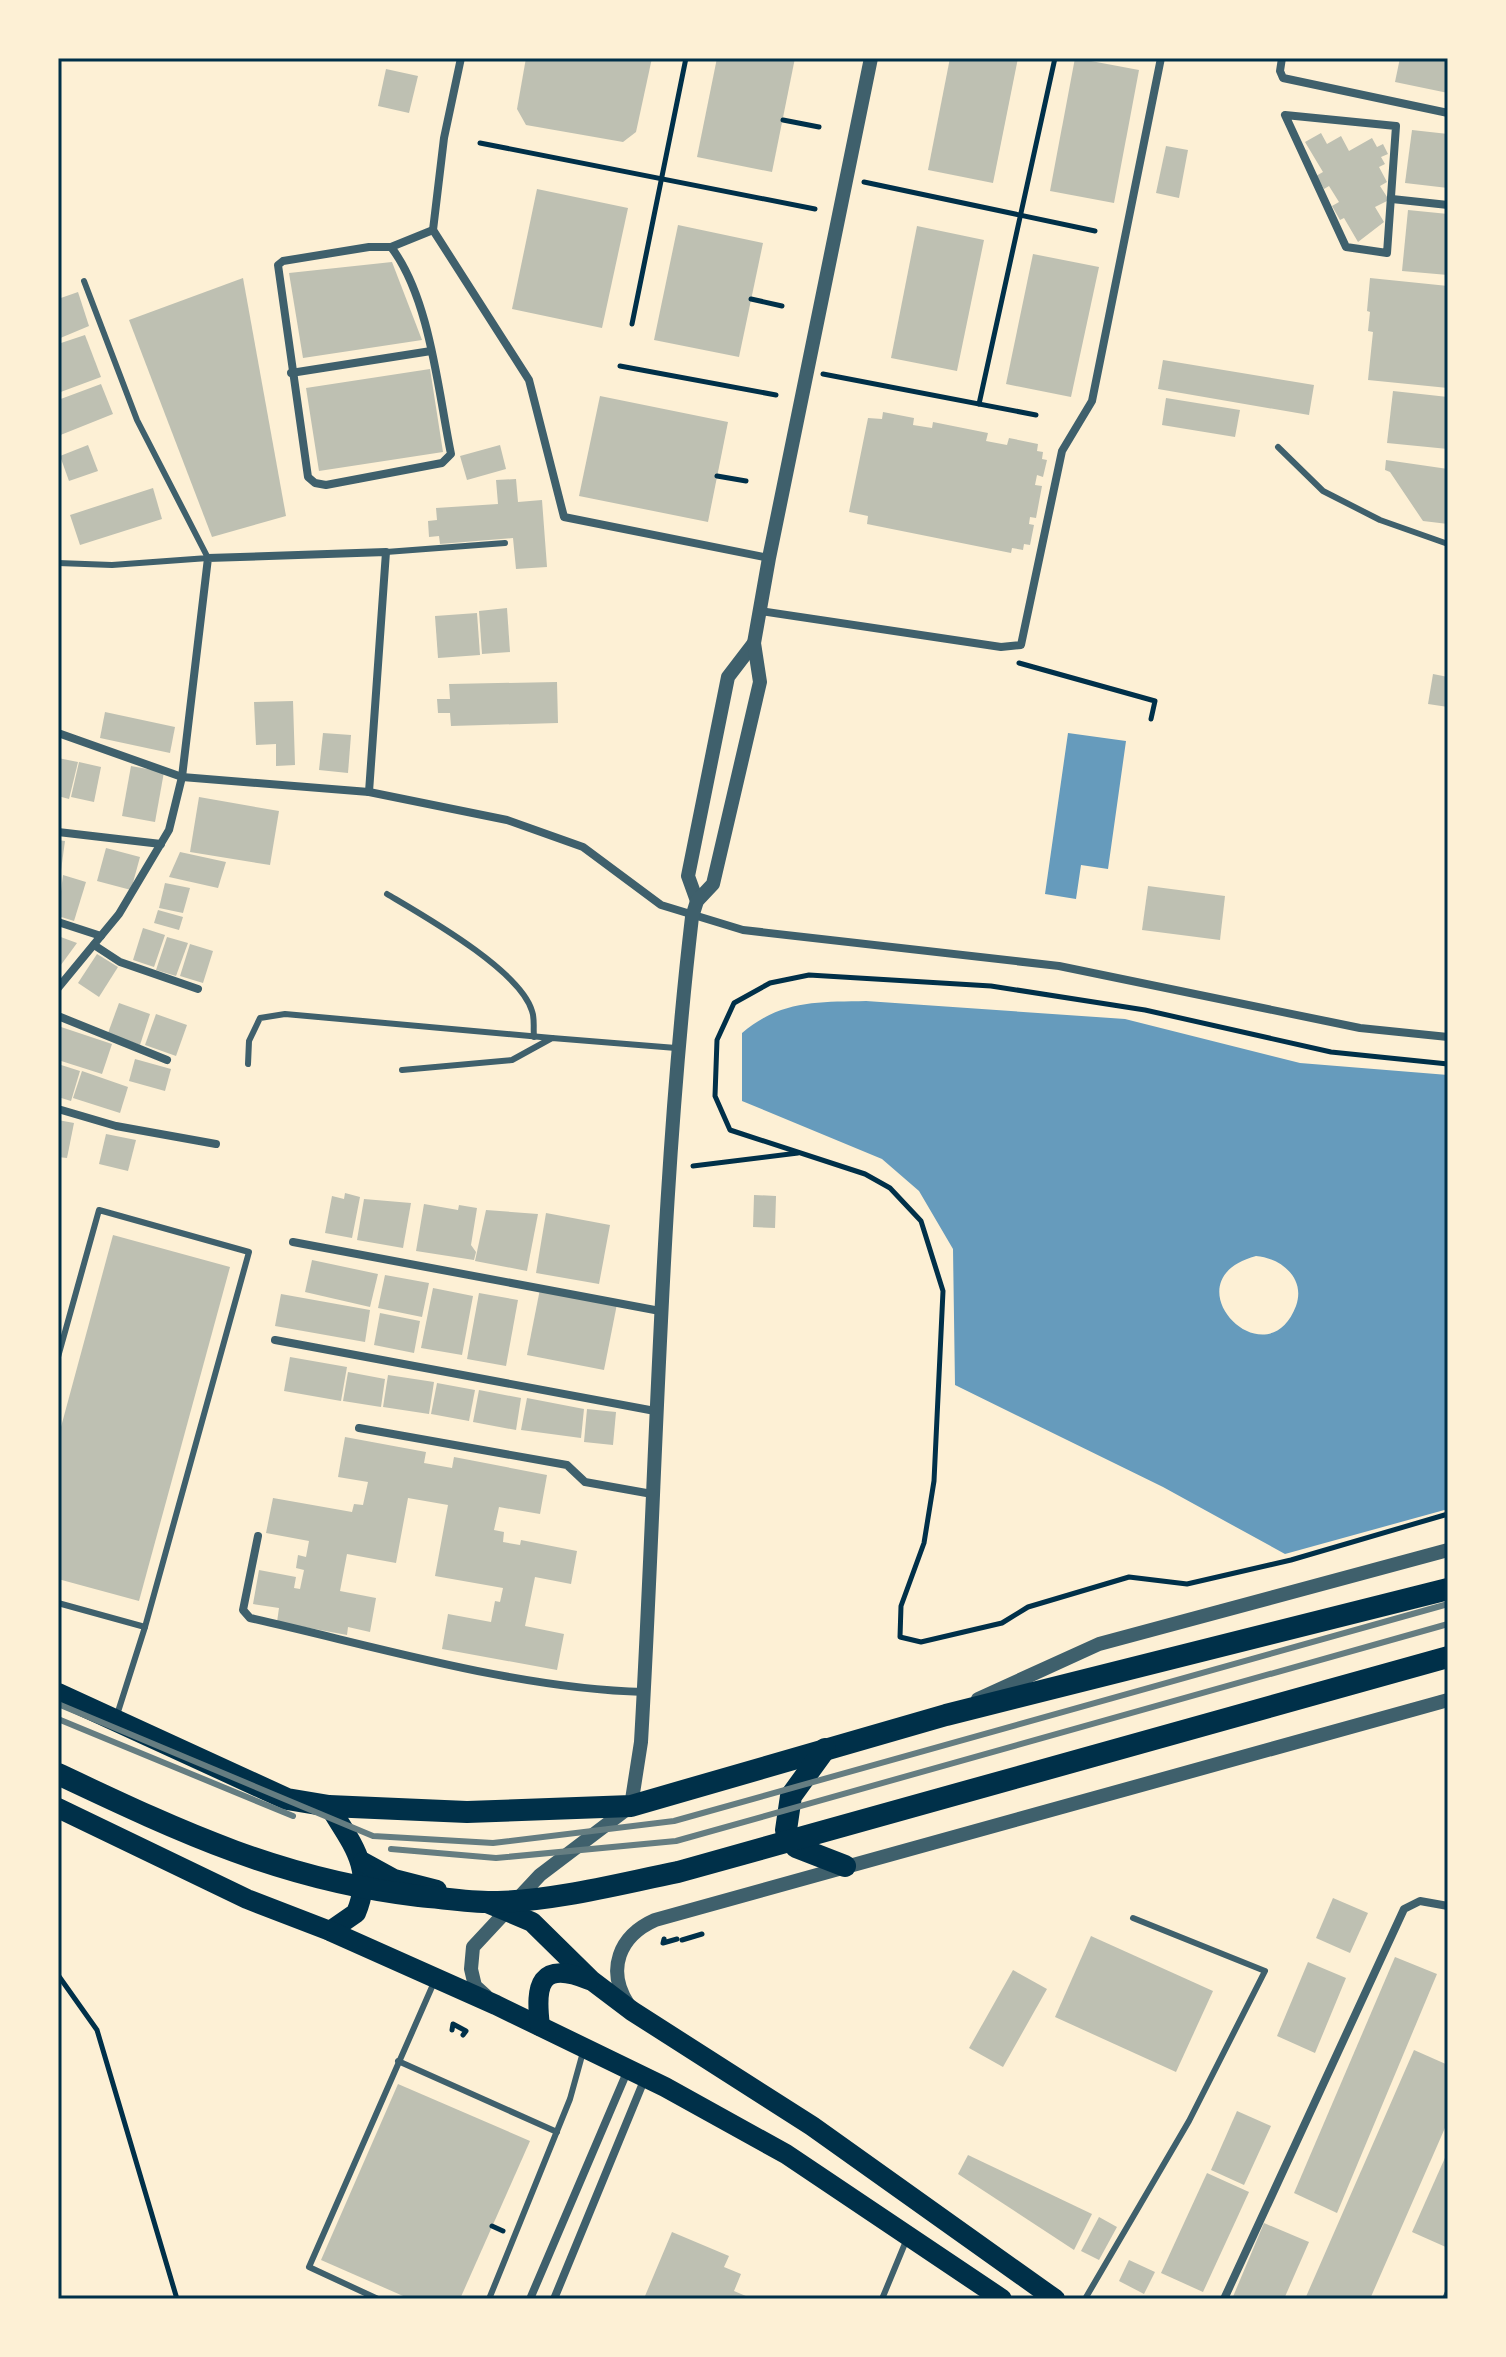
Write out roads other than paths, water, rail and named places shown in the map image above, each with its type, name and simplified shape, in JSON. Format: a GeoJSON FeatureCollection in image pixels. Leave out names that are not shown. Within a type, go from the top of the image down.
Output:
{"type":"FeatureCollection","features":[{"type":"Feature","properties":{"kind":"highway"},"geometry":{"type":"LineString","coordinates":[[58,1694],[287,1799],[329,1806],[467,1812],[631,1806],[946,1715],[1448,1589]]}},
{"type":"Feature","properties":{"kind":"highway"},"geometry":{"type":"LineString","coordinates":[[58,1774],[199,1841],[286,1870],[370,1890],[497,1902],[576,1893],[678,1872],[1448,1657]]}},
{"type":"Feature","properties":{"kind":"highway"},"geometry":{"type":"LineString","coordinates":[[825,1749],[791,1796],[786,1830],[796,1847],[845,1866]]}},
{"type":"Feature","properties":{"kind":"main road"},"geometry":{"type":"LineString","coordinates":[[329,1806],[363,1862],[394,1879],[508,1910],[532,1922],[591,1980],[632,2011],[812,2126],[1055,2299]]}},
{"type":"Feature","properties":{"kind":"main road"},"geometry":{"type":"LineString","coordinates":[[58,1808],[247,1899],[330,1931],[436,1978],[637,2073],[786,2154],[1002,2299]]}},
{"type":"Feature","properties":{"kind":"main road"},"geometry":{"type":"LineString","coordinates":[[330,1931],[356,1913],[362,1899],[363,1862]]}},
{"type":"Feature","properties":{"kind":"main road"},"geometry":{"type":"LineString","coordinates":[[540,2026],[537,1990],[543,1981],[561,1974],[591,1980]]}},
{"type":"Feature","properties":{"kind":"street"},"geometry":{"type":"LineString","coordinates":[[461,58],[444,138],[433,230],[529,380],[564,517],[769,558]]}},
{"type":"Feature","properties":{"kind":"street"},"geometry":{"type":"LineString","coordinates":[[496,2005],[475,1986],[471,1969],[473,1947],[540,1875],[631,1806],[640,1754],[644,1692],[655,1411],[676,1048],[692,917],[697,901],[713,884],[760,682],[754,643],[769,558],[871,58]]}},
{"type":"Feature","properties":{"kind":"street"},"geometry":{"type":"LineString","coordinates":[[760,611],[1001,647],[1021,645],[1062,451],[1092,401],[1161,58]]}},
{"type":"Feature","properties":{"kind":"street"},"geometry":{"type":"LineString","coordinates":[[1282,58],[1280,71],[1283,78],[1448,113]]}},
{"type":"Feature","properties":{"kind":"street"},"geometry":{"type":"LineString","coordinates":[[1285,115],[1396,126],[1392,199],[1387,253],[1346,247],[1285,115]]}},
{"type":"Feature","properties":{"kind":"street"},"geometry":{"type":"LineString","coordinates":[[1392,199],[1448,205]]}},
{"type":"Feature","properties":{"kind":"street"},"geometry":{"type":"LineString","coordinates":[[391,247],[407,267],[431,351],[451,454],[448,461],[326,485],[315,483],[308,477],[278,265],[283,261],[369,247],[391,247],[433,230]]}},
{"type":"Feature","properties":{"kind":"street"},"geometry":{"type":"LineString","coordinates":[[291,373],[431,351]]}},
{"type":"Feature","properties":{"kind":"street"},"geometry":{"type":"LineString","coordinates":[[58,988],[119,914],[169,830],[182,777],[208,558],[386,552],[369,792]]}},
{"type":"Feature","properties":{"kind":"street"},"geometry":{"type":"LineString","coordinates":[[697,901],[688,876],[728,677],[754,643]]}},
{"type":"Feature","properties":{"kind":"street"},"geometry":{"type":"LineString","coordinates":[[58,733],[182,777],[369,792],[507,820],[583,847],[661,905],[692,917],[743,930],[1059,966],[1360,1028],[1448,1037]]}},
{"type":"Feature","properties":{"kind":"street"},"geometry":{"type":"LineString","coordinates":[[58,832],[161,844]]}},
{"type":"Feature","properties":{"kind":"street"},"geometry":{"type":"LineString","coordinates":[[58,922],[101,936]]}},
{"type":"Feature","properties":{"kind":"street"},"geometry":{"type":"LineString","coordinates":[[94,945],[120,962],[198,989]]}},
{"type":"Feature","properties":{"kind":"street"},"geometry":{"type":"LineString","coordinates":[[58,1016],[167,1060]]}},
{"type":"Feature","properties":{"kind":"street"},"geometry":{"type":"LineString","coordinates":[[58,1109],[116,1126],[216,1144]]}},
{"type":"Feature","properties":{"kind":"street"},"geometry":{"type":"LineString","coordinates":[[293,1242],[660,1311]]}},
{"type":"Feature","properties":{"kind":"street"},"geometry":{"type":"LineString","coordinates":[[275,1340],[655,1411]]}},
{"type":"Feature","properties":{"kind":"street"},"geometry":{"type":"LineString","coordinates":[[359,1428],[567,1465],[585,1482],[652,1494]]}},
{"type":"Feature","properties":{"kind":"street"},"geometry":{"type":"LineString","coordinates":[[258,1536],[243,1610],[250,1618],[536,1681],[593,1690],[644,1692]]}},
{"type":"Feature","properties":{"kind":"street"},"geometry":{"type":"LineString","coordinates":[[946,1715],[1099,1644],[1448,1550]]}},
{"type":"Feature","properties":{"kind":"street"},"geometry":{"type":"LineString","coordinates":[[632,2011],[617,1981],[617,1963],[620,1949],[638,1928],[845,1866],[1448,1700]]}},
{"type":"Feature","properties":{"kind":"street"},"geometry":{"type":"LineString","coordinates":[[1224,2299],[1404,1909],[1420,1901],[1448,1906]]}},
{"type":"Feature","properties":{"kind":"street"},"geometry":{"type":"LineString","coordinates":[[530,2299],[637,2073]]}},
{"type":"Feature","properties":{"kind":"street"},"geometry":{"type":"LineString","coordinates":[[554,2299],[637,2073]]}},
{"type":"Feature","properties":{"kind":"lane"},"geometry":{"type":"LineString","coordinates":[[58,563],[112,565],[208,558],[137,420],[84,281]]}},
{"type":"Feature","properties":{"kind":"lane"},"geometry":{"type":"LineString","coordinates":[[1278,447],[1323,491],[1380,520],[1448,544]]}},
{"type":"Feature","properties":{"kind":"lane"},"geometry":{"type":"LineString","coordinates":[[386,552],[505,543]]}},
{"type":"Feature","properties":{"kind":"lane"},"geometry":{"type":"LineString","coordinates":[[387,894],[466,942],[506,976],[532,1010],[534,1037]]}},
{"type":"Feature","properties":{"kind":"lane"},"geometry":{"type":"LineString","coordinates":[[248,1064],[249,1041],[260,1018],[285,1014],[676,1048]]}},
{"type":"Feature","properties":{"kind":"lane"},"geometry":{"type":"LineString","coordinates":[[402,1070],[512,1060],[552,1038]]}},
{"type":"Feature","properties":{"kind":"lane"},"geometry":{"type":"LineString","coordinates":[[58,1357],[99,1210],[249,1252],[145,1627],[115,1721]]}},
{"type":"Feature","properties":{"kind":"lane"},"geometry":{"type":"LineString","coordinates":[[58,1603],[145,1627]]}},
{"type":"Feature","properties":{"kind":"lane"},"geometry":{"type":"LineString","coordinates":[[1085,2299],[1189,2121],[1265,1971],[1133,1918]]}},
{"type":"Feature","properties":{"kind":"lane"},"geometry":{"type":"LineString","coordinates":[[378,2299],[309,2267],[436,1978]]}},
{"type":"Feature","properties":{"kind":"lane"},"geometry":{"type":"LineString","coordinates":[[489,2299],[557,2132],[585,2047]]}},
{"type":"Feature","properties":{"kind":"lane"},"geometry":{"type":"LineString","coordinates":[[398,2061],[557,2132]]}},
{"type":"Feature","properties":{"kind":"lane"},"geometry":{"type":"LineString","coordinates":[[882,2299],[909,2234]]}},
{"type":"Feature","properties":{"kind":"lane"},"geometry":{"type":"LineString","coordinates":[[1445,2299],[1448,2292]]}},
{"type":"Feature","properties":{"kind":"water"},"geometry":{"type":"Polygon","coordinates":[[[1068,733],[1126,741],[1108,869],[1081,865],[1076,899],[1045,894],[1068,733]]]}},
{"type":"Feature","properties":{"kind":"water"},"geometry":{"type":"Polygon","coordinates":[[[866,1001],[1125,1019],[1300,1063],[1448,1075],[1448,1509],[1285,1554],[1163,1487],[955,1385],[953,1249],[919,1191],[882,1159],[742,1101],[742,1033],[771,1014],[800,1005],[866,1001]],[[1256,1256],[1231,1268],[1220,1285],[1221,1303],[1231,1319],[1246,1331],[1264,1334],[1282,1327],[1296,1306],[1298,1296],[1289,1271],[1256,1256]]]}},
{"type":"Feature","properties":{"kind":"railway"},"geometry":{"type":"LineString","coordinates":[[58,1704],[373,1836],[493,1843],[674,1821],[1448,1604]]}},
{"type":"Feature","properties":{"kind":"railway"},"geometry":{"type":"LineString","coordinates":[[391,1849],[496,1858],[676,1841],[1448,1624]]}},
{"type":"Feature","properties":{"kind":"railway"},"geometry":{"type":"LineString","coordinates":[[58,1719],[293,1816]]}}]}
